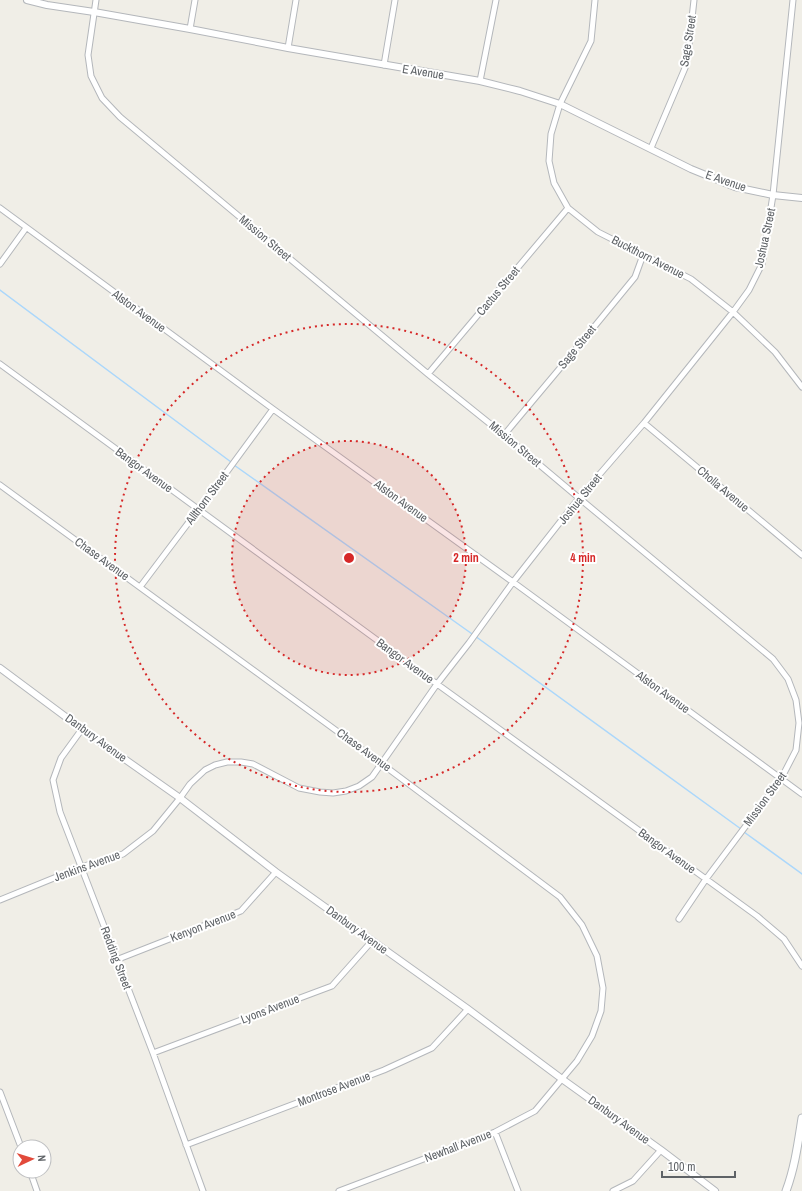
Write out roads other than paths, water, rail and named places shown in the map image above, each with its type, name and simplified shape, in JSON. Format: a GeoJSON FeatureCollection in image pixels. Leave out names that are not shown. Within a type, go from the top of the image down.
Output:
{"type":"FeatureCollection","features":[{"type":"Feature","properties":{"kind":"main road"},"geometry":{"type":"LineString","coordinates":[[786,1191],[794,1169],[802,1118]]}},
{"type":"Feature","properties":{"kind":"street","name":"E Avenue"},"geometry":{"type":"LineString","coordinates":[[27,0],[47,5],[190,29],[480,82],[520,91],[560,104],[691,169],[735,187],[773,195],[802,198]]}},
{"type":"Feature","properties":{"kind":"street","name":"Mission Street"},"geometry":{"type":"LineString","coordinates":[[96,0],[88,55],[91,76],[102,98],[120,117],[772,659],[788,679],[796,700],[799,723],[796,750],[781,779],[706,879],[679,920]]}},
{"type":"Feature","properties":{"kind":"street"},"geometry":{"type":"LineString","coordinates":[[190,29],[195,0]]}},
{"type":"Feature","properties":{"kind":"street"},"geometry":{"type":"LineString","coordinates":[[288,48],[296,0]]}},
{"type":"Feature","properties":{"kind":"street"},"geometry":{"type":"LineString","coordinates":[[384,65],[395,0]]}},
{"type":"Feature","properties":{"kind":"street"},"geometry":{"type":"LineString","coordinates":[[480,82],[496,0]]}},
{"type":"Feature","properties":{"kind":"street"},"geometry":{"type":"LineString","coordinates":[[560,104],[591,41],[596,0]]}},
{"type":"Feature","properties":{"kind":"street","name":"Sage Street"},"geometry":{"type":"LineString","coordinates":[[651,148],[685,68],[694,0]]}},
{"type":"Feature","properties":{"kind":"street","name":"Joshua Street"},"geometry":{"type":"LineString","coordinates":[[180,798],[190,784],[205,770],[215,765],[227,762],[253,764],[299,788],[320,792],[333,793],[346,791],[359,786],[372,777],[513,582],[579,498],[644,423],[733,312],[749,290],[762,264],[773,195],[793,0]]}},
{"type":"Feature","properties":{"kind":"street","name":"Buckthorn Avenue"},"geometry":{"type":"LineString","coordinates":[[560,104],[551,134],[549,161],[554,184],[568,208],[598,232],[691,279],[733,312],[775,352],[802,387]]}},
{"type":"Feature","properties":{"kind":"street","name":"Alston Avenue"},"geometry":{"type":"LineString","coordinates":[[0,208],[272,409],[513,582],[802,794]]}},
{"type":"Feature","properties":{"kind":"street","name":"Cactus Street"},"geometry":{"type":"LineString","coordinates":[[428,374],[568,208]]}},
{"type":"Feature","properties":{"kind":"street"},"geometry":{"type":"LineString","coordinates":[[0,264],[26,228]]}},
{"type":"Feature","properties":{"kind":"street","name":"Sage Street"},"geometry":{"type":"LineString","coordinates":[[504,435],[635,277],[643,255]]}},
{"type":"Feature","properties":{"kind":"street","name":"Bangor Avenue"},"geometry":{"type":"LineString","coordinates":[[0,364],[198,510],[757,916],[784,939],[802,966]]}},
{"type":"Feature","properties":{"kind":"street","name":"Allthorn Street"},"geometry":{"type":"LineString","coordinates":[[140,587],[201,507],[272,409]]}},
{"type":"Feature","properties":{"kind":"street","name":"Cholla Avenue"},"geometry":{"type":"LineString","coordinates":[[644,423],[802,555]]}},
{"type":"Feature","properties":{"kind":"street","name":"Chase Avenue"},"geometry":{"type":"LineString","coordinates":[[0,485],[382,764],[560,897],[582,925],[597,956],[603,988],[601,1012],[592,1036],[562,1079]]}},
{"type":"Feature","properties":{"kind":"street","name":"Danbury Avenue"},"geometry":{"type":"LineString","coordinates":[[0,668],[82,729],[180,798],[276,872],[468,1009],[661,1150],[714,1191]]}},
{"type":"Feature","properties":{"kind":"street","name":"Redding Street"},"geometry":{"type":"LineString","coordinates":[[82,729],[61,758],[53,780],[60,812],[153,1053],[203,1191]]}},
{"type":"Feature","properties":{"kind":"street","name":"Jenkins Avenue"},"geometry":{"type":"LineString","coordinates":[[0,900],[81,867],[123,854],[153,831],[180,798]]}},
{"type":"Feature","properties":{"kind":"street","name":"Kenyon Avenue"},"geometry":{"type":"LineString","coordinates":[[116,960],[241,911],[276,872]]}},
{"type":"Feature","properties":{"kind":"street","name":"Lyons Avenue"},"geometry":{"type":"LineString","coordinates":[[153,1053],[332,986],[372,941]]}},
{"type":"Feature","properties":{"kind":"street","name":"Montrose Avenue"},"geometry":{"type":"LineString","coordinates":[[186,1145],[384,1070],[432,1048],[468,1009]]}},
{"type":"Feature","properties":{"kind":"street","name":"Newhall Avenue"},"geometry":{"type":"LineString","coordinates":[[339,1191],[495,1132],[535,1111],[562,1079]]}},
{"type":"Feature","properties":{"kind":"street"},"geometry":{"type":"LineString","coordinates":[[0,1092],[18,1139]]}},
{"type":"Feature","properties":{"kind":"street"},"geometry":{"type":"LineString","coordinates":[[0,1109],[6,1107]]}},
{"type":"Feature","properties":{"kind":"street"},"geometry":{"type":"LineString","coordinates":[[495,1132],[518,1191]]}},
{"type":"Feature","properties":{"kind":"street"},"geometry":{"type":"LineString","coordinates":[[613,1191],[633,1180],[661,1150]]}},
{"type":"Feature","properties":{"kind":"street"},"geometry":{"type":"LineString","coordinates":[[33,1179],[37,1191]]}},
{"type":"Feature","properties":{"kind":"waterway"},"geometry":{"type":"LineString","coordinates":[[0,290],[231,462]]}},
{"type":"Feature","properties":{"kind":"waterway"},"geometry":{"type":"LineString","coordinates":[[234,465],[475,636],[741,829]]}},
{"type":"Feature","properties":{"kind":"waterway"},"geometry":{"type":"LineString","coordinates":[[744,832],[802,874]]}}]}
